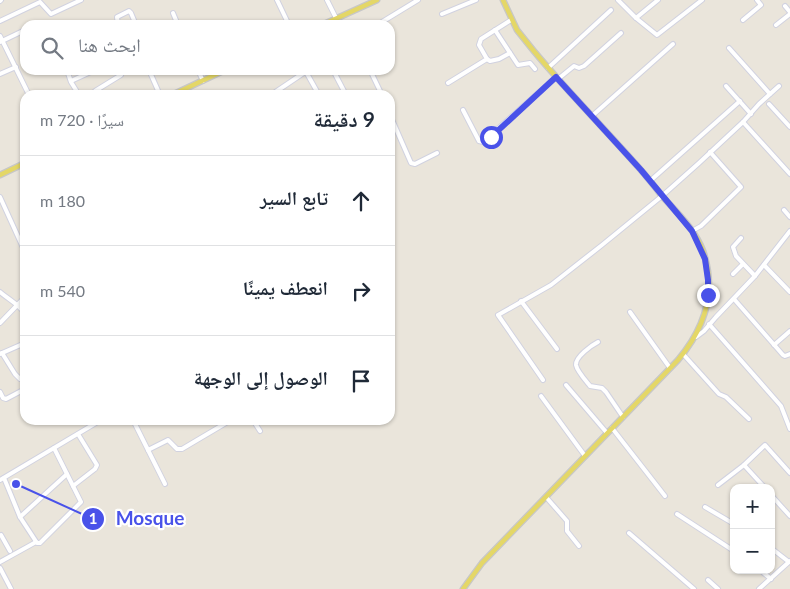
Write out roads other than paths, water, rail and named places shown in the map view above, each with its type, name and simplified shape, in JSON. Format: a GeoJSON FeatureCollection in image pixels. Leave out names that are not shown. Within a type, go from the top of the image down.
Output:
{"type":"FeatureCollection","features":[{"type":"Feature","properties":{"kind":"main road"},"geometry":{"type":"LineString","coordinates":[[332,20],[377,0]]}},
{"type":"Feature","properties":{"kind":"main road"},"geometry":{"type":"LineString","coordinates":[[463,589],[482,563],[683,354],[696,337],[706,311],[708,288],[705,259],[692,231],[650,181],[522,38],[511,20],[503,0]]}},
{"type":"Feature","properties":{"kind":"main road"},"geometry":{"type":"LineString","coordinates":[[183,90],[215,75]]}},
{"type":"Feature","properties":{"kind":"main road"},"geometry":{"type":"LineString","coordinates":[[0,175],[20,167]]}},
{"type":"Feature","properties":{"kind":"street"},"geometry":{"type":"LineString","coordinates":[[0,21],[40,2],[51,14],[81,0]]}},
{"type":"Feature","properties":{"kind":"street"},"geometry":{"type":"LineString","coordinates":[[278,0],[287,20]]}},
{"type":"Feature","properties":{"kind":"street"},"geometry":{"type":"LineString","coordinates":[[327,0],[336,18]]}},
{"type":"Feature","properties":{"kind":"street"},"geometry":{"type":"LineString","coordinates":[[385,20],[418,0]]}},
{"type":"Feature","properties":{"kind":"street"},"geometry":{"type":"LineString","coordinates":[[442,14],[476,0]]}},
{"type":"Feature","properties":{"kind":"street"},"geometry":{"type":"LineString","coordinates":[[618,0],[636,18],[658,35],[702,0]]}},
{"type":"Feature","properties":{"kind":"street"},"geometry":{"type":"LineString","coordinates":[[636,18],[658,0]]}},
{"type":"Feature","properties":{"kind":"street"},"geometry":{"type":"LineString","coordinates":[[691,0],[696,5]]}},
{"type":"Feature","properties":{"kind":"street"},"geometry":{"type":"LineString","coordinates":[[743,20],[761,6],[757,0]]}},
{"type":"Feature","properties":{"kind":"street"},"geometry":{"type":"LineString","coordinates":[[776,25],[790,13],[784,6]]}},
{"type":"Feature","properties":{"kind":"street"},"geometry":{"type":"LineString","coordinates":[[548,68],[611,10]]}},
{"type":"Feature","properties":{"kind":"street"},"geometry":{"type":"LineString","coordinates":[[117,20],[117,17],[129,11],[134,20]]}},
{"type":"Feature","properties":{"kind":"street"},"geometry":{"type":"LineString","coordinates":[[173,13],[176,20]]}},
{"type":"Feature","properties":{"kind":"street"},"geometry":{"type":"LineString","coordinates":[[510,53],[493,62],[487,59],[479,42],[511,20]]}},
{"type":"Feature","properties":{"kind":"street"},"geometry":{"type":"LineString","coordinates":[[495,30],[518,65],[530,63],[535,69]]}},
{"type":"Feature","properties":{"kind":"street"},"geometry":{"type":"LineString","coordinates":[[20,32],[1,40],[27,90]]}},
{"type":"Feature","properties":{"kind":"street"},"geometry":{"type":"LineString","coordinates":[[463,110],[479,140],[483,142],[557,78],[574,66],[579,68],[584,66],[621,33]]}},
{"type":"Feature","properties":{"kind":"street"},"geometry":{"type":"LineString","coordinates":[[592,116],[673,44]]}},
{"type":"Feature","properties":{"kind":"street"},"geometry":{"type":"LineString","coordinates":[[729,48],[770,94]]}},
{"type":"Feature","properties":{"kind":"street"},"geometry":{"type":"LineString","coordinates":[[448,82],[487,59]]}},
{"type":"Feature","properties":{"kind":"street"},"geometry":{"type":"LineString","coordinates":[[0,74],[16,68]]}},
{"type":"Feature","properties":{"kind":"street"},"geometry":{"type":"LineString","coordinates":[[69,75],[76,90]]}},
{"type":"Feature","properties":{"kind":"street"},"geometry":{"type":"LineString","coordinates":[[71,82],[86,75]]}},
{"type":"Feature","properties":{"kind":"street"},"geometry":{"type":"LineString","coordinates":[[97,90],[121,75]]}},
{"type":"Feature","properties":{"kind":"street"},"geometry":{"type":"LineString","coordinates":[[151,75],[158,90]]}},
{"type":"Feature","properties":{"kind":"street"},"geometry":{"type":"LineString","coordinates":[[200,75],[202,81]]}},
{"type":"Feature","properties":{"kind":"street"},"geometry":{"type":"LineString","coordinates":[[278,90],[299,75]]}},
{"type":"Feature","properties":{"kind":"street"},"geometry":{"type":"LineString","coordinates":[[308,75],[316,90]]}},
{"type":"Feature","properties":{"kind":"street"},"geometry":{"type":"LineString","coordinates":[[336,75],[343,90]]}},
{"type":"Feature","properties":{"kind":"street"},"geometry":{"type":"LineString","coordinates":[[372,75],[380,90]]}},
{"type":"Feature","properties":{"kind":"street"},"geometry":{"type":"LineString","coordinates":[[726,86],[751,114]]}},
{"type":"Feature","properties":{"kind":"street"},"geometry":{"type":"LineString","coordinates":[[543,380],[498,315],[551,285],[662,196],[743,122],[779,86]]}},
{"type":"Feature","properties":{"kind":"street"},"geometry":{"type":"LineString","coordinates":[[650,181],[740,101]]}},
{"type":"Feature","properties":{"kind":"street"},"geometry":{"type":"LineString","coordinates":[[769,104],[790,127]]}},
{"type":"Feature","properties":{"kind":"street"},"geometry":{"type":"LineString","coordinates":[[743,122],[790,174]]}},
{"type":"Feature","properties":{"kind":"street"},"geometry":{"type":"LineString","coordinates":[[395,127],[411,163],[415,164],[437,153]]}},
{"type":"Feature","properties":{"kind":"street"},"geometry":{"type":"LineString","coordinates":[[692,231],[700,226],[741,187],[710,152]]}},
{"type":"Feature","properties":{"kind":"street"},"geometry":{"type":"LineString","coordinates":[[0,197],[20,241]]}},
{"type":"Feature","properties":{"kind":"street"},"geometry":{"type":"LineString","coordinates":[[784,210],[790,217]]}},
{"type":"Feature","properties":{"kind":"street"},"geometry":{"type":"LineString","coordinates":[[696,337],[755,276],[790,231]]}},
{"type":"Feature","properties":{"kind":"street"},"geometry":{"type":"LineString","coordinates":[[741,238],[735,244],[733,250],[736,256],[755,276]]}},
{"type":"Feature","properties":{"kind":"street"},"geometry":{"type":"LineString","coordinates":[[785,238],[790,243]]}},
{"type":"Feature","properties":{"kind":"street"},"geometry":{"type":"LineString","coordinates":[[733,274],[743,264]]}},
{"type":"Feature","properties":{"kind":"street"},"geometry":{"type":"LineString","coordinates":[[764,265],[790,292]]}},
{"type":"Feature","properties":{"kind":"street"},"geometry":{"type":"LineString","coordinates":[[0,292],[20,308]]}},
{"type":"Feature","properties":{"kind":"street"},"geometry":{"type":"LineString","coordinates":[[0,300],[5,296]]}},
{"type":"Feature","properties":{"kind":"street"},"geometry":{"type":"LineString","coordinates":[[734,299],[784,356],[790,354]]}},
{"type":"Feature","properties":{"kind":"street"},"geometry":{"type":"LineString","coordinates":[[521,301],[557,348]]}},
{"type":"Feature","properties":{"kind":"street"},"geometry":{"type":"LineString","coordinates":[[0,324],[20,303]]}},
{"type":"Feature","properties":{"kind":"street"},"geometry":{"type":"LineString","coordinates":[[630,312],[670,368]]}},
{"type":"Feature","properties":{"kind":"street"},"geometry":{"type":"LineString","coordinates":[[709,324],[781,406],[790,429]]}},
{"type":"Feature","properties":{"kind":"street"},"geometry":{"type":"LineString","coordinates":[[774,344],[790,331]]}},
{"type":"Feature","properties":{"kind":"street"},"geometry":{"type":"LineString","coordinates":[[598,342],[585,350],[576,365],[590,386],[602,388],[623,416]]}},
{"type":"Feature","properties":{"kind":"street"},"geometry":{"type":"LineString","coordinates":[[20,345],[1,354],[20,379]]}},
{"type":"Feature","properties":{"kind":"street"},"geometry":{"type":"LineString","coordinates":[[683,354],[719,394],[726,397],[748,419]]}},
{"type":"Feature","properties":{"kind":"street"},"geometry":{"type":"LineString","coordinates":[[566,386],[607,433]]}},
{"type":"Feature","properties":{"kind":"street"},"geometry":{"type":"LineString","coordinates":[[0,392],[3,398],[6,399],[20,392]]}},
{"type":"Feature","properties":{"kind":"street"},"geometry":{"type":"LineString","coordinates":[[541,396],[586,456]]}},
{"type":"Feature","properties":{"kind":"street"},"geometry":{"type":"LineString","coordinates":[[36,542],[20,517],[2,479],[93,425]]}},
{"type":"Feature","properties":{"kind":"street"},"geometry":{"type":"LineString","coordinates":[[136,425],[164,484]]}},
{"type":"Feature","properties":{"kind":"street"},"geometry":{"type":"LineString","coordinates":[[148,450],[168,440],[177,449],[182,449],[223,425]]}},
{"type":"Feature","properties":{"kind":"street"},"geometry":{"type":"LineString","coordinates":[[256,425],[260,431]]}},
{"type":"Feature","properties":{"kind":"street"},"geometry":{"type":"LineString","coordinates":[[612,428],[665,496]]}},
{"type":"Feature","properties":{"kind":"street"},"geometry":{"type":"LineString","coordinates":[[73,486],[95,469],[97,465],[78,434]]}},
{"type":"Feature","properties":{"kind":"street"},"geometry":{"type":"LineString","coordinates":[[718,485],[744,465],[765,445],[789,471]]}},
{"type":"Feature","properties":{"kind":"street"},"geometry":{"type":"LineString","coordinates":[[0,562],[36,542],[40,543],[80,505],[80,501],[54,448]]}},
{"type":"Feature","properties":{"kind":"street"},"geometry":{"type":"LineString","coordinates":[[744,465],[761,484]]}},
{"type":"Feature","properties":{"kind":"street"},"geometry":{"type":"LineString","coordinates":[[20,517],[67,474]]}},
{"type":"Feature","properties":{"kind":"street"},"geometry":{"type":"LineString","coordinates":[[546,497],[567,521],[567,531],[579,546]]}},
{"type":"Feature","properties":{"kind":"street"},"geometry":{"type":"LineString","coordinates":[[775,499],[790,516]]}},
{"type":"Feature","properties":{"kind":"street"},"geometry":{"type":"LineString","coordinates":[[705,508],[730,522]]}},
{"type":"Feature","properties":{"kind":"street"},"geometry":{"type":"LineString","coordinates":[[677,514],[730,548]]}},
{"type":"Feature","properties":{"kind":"street"},"geometry":{"type":"LineString","coordinates":[[629,533],[694,589]]}},
{"type":"Feature","properties":{"kind":"street"},"geometry":{"type":"LineString","coordinates":[[0,534],[10,551]]}},
{"type":"Feature","properties":{"kind":"street"},"geometry":{"type":"LineString","coordinates":[[759,589],[790,561],[775,551]]}},
{"type":"Feature","properties":{"kind":"street"},"geometry":{"type":"LineString","coordinates":[[0,568],[11,589]]}},
{"type":"Feature","properties":{"kind":"street"},"geometry":{"type":"LineString","coordinates":[[765,574],[771,579]]}},
{"type":"Feature","properties":{"kind":"street"},"geometry":{"type":"LineString","coordinates":[[708,580],[718,589]]}},
{"type":"Feature","properties":{"kind":"street"},"geometry":{"type":"LineString","coordinates":[[764,584],[767,589]]}},
{"type":"Feature","properties":{"kind":"place","name":"Mosque"},"geometry":{"type":"Point","coordinates":[16,484]}}]}
